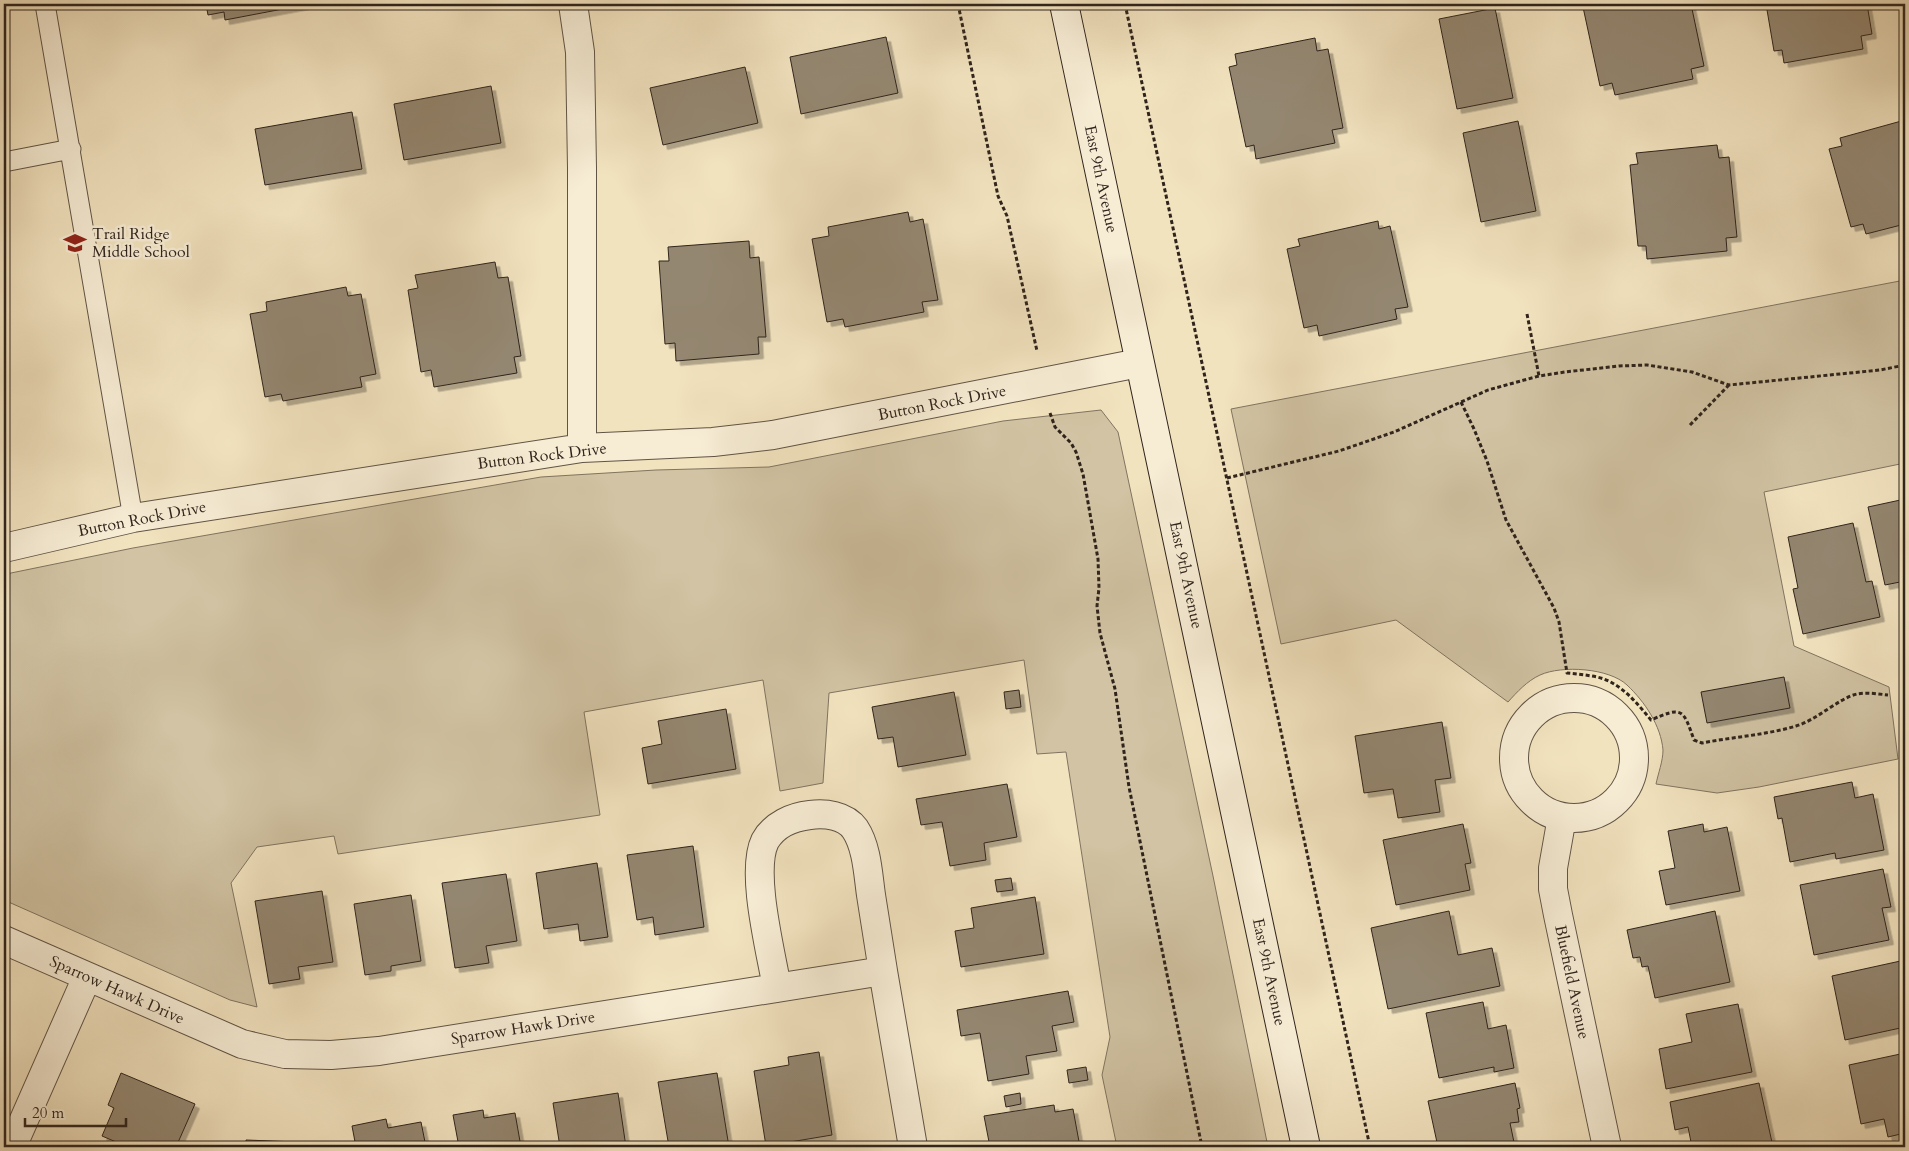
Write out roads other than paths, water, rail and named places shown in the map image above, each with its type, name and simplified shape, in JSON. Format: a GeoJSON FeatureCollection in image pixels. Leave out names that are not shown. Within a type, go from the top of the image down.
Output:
{"type":"FeatureCollection","features":[{"type":"Feature","properties":{"kind":"street"},"geometry":{"type":"LineString","coordinates":[[573,4],[580,52],[582,448]]}},
{"type":"Feature","properties":{"kind":"street","name":"East 9th Avenue"},"geometry":{"type":"LineString","coordinates":[[1064,4],[1306,1147]]}},
{"type":"Feature","properties":{"kind":"street","name":"Button Rock Drive"},"geometry":{"type":"LineString","coordinates":[[4,548],[133,518],[582,448],[713,442],[773,435],[1139,363]]}},
{"type":"Feature","properties":{"kind":"street"},"geometry":{"type":"LineString","coordinates":[[1565,699],[1585,699],[1604,706],[1619,718],[1630,736],[1634,755],[1632,774],[1624,792],[1611,806],[1593,815],[1574,818],[1562,816],[1555,815],[1538,806],[1524,791],[1516,773],[1515,754],[1519,734],[1530,717],[1546,705],[1565,699]]}},
{"type":"Feature","properties":{"kind":"street"},"geometry":{"type":"LineString","coordinates":[[777,988],[760,888],[760,865],[763,848],[769,835],[780,825],[794,818],[812,814],[838,817],[855,830],[866,858],[913,1147]]}},
{"type":"Feature","properties":{"kind":"street","name":"Bluefield Avenue"},"geometry":{"type":"LineString","coordinates":[[1562,816],[1553,868],[1553,888],[1607,1147]]}},
{"type":"Feature","properties":{"kind":"street","name":"Sparrow Hawk Drive"},"geometry":{"type":"LineString","coordinates":[[4,940],[242,1044],[285,1054],[331,1055],[379,1051],[883,971]]}},
{"type":"Feature","properties":{"kind":"street"},"geometry":{"type":"LineString","coordinates":[[12,1147],[87,977]]}},
{"type":"Feature","properties":{"kind":"lane"},"geometry":{"type":"LineString","coordinates":[[45,4],[133,518]]}},
{"type":"Feature","properties":{"kind":"lane"},"geometry":{"type":"LineString","coordinates":[[4,162],[71,150]]}},
{"type":"Feature","properties":{"kind":"place","name":"Trail Ridge Middle School"},"geometry":{"type":"Point","coordinates":[75,243]}}]}
